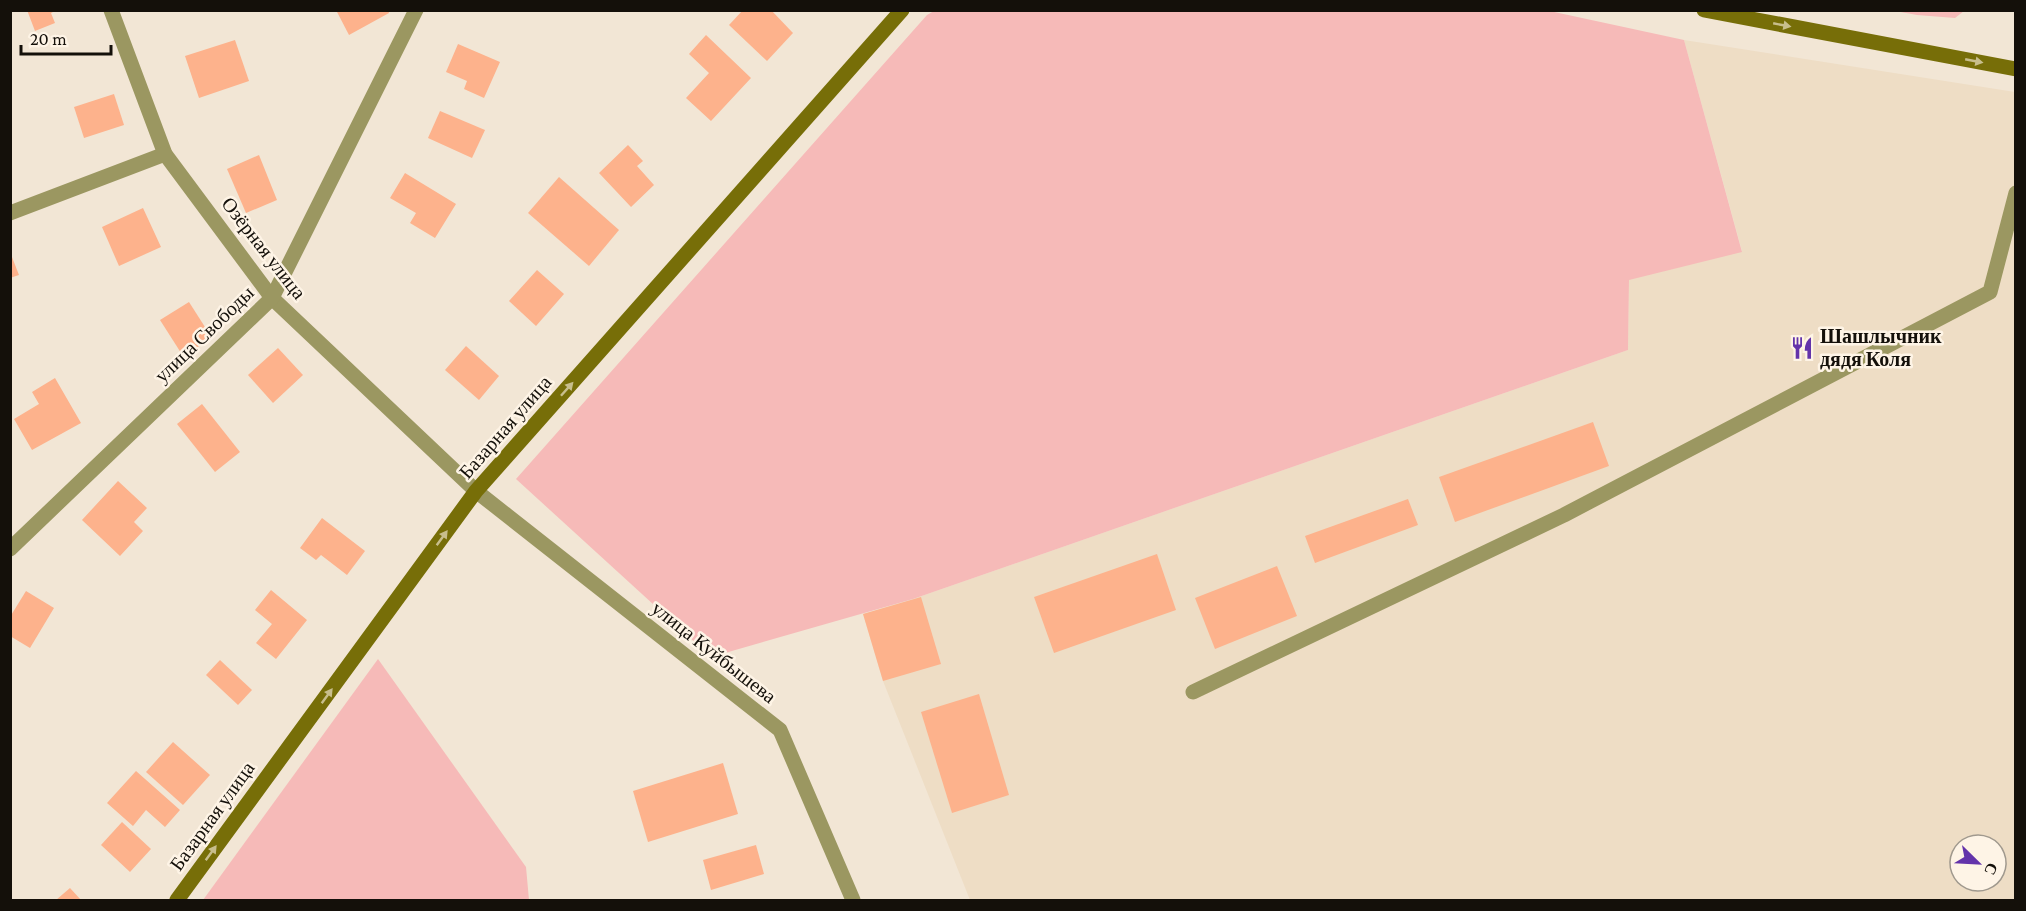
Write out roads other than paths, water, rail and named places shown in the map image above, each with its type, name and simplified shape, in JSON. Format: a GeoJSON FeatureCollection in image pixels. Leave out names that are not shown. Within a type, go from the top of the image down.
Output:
{"type":"FeatureCollection","features":[{"type":"Feature","properties":{"kind":"main road","name":"Базарная улица"},"geometry":{"type":"LineString","coordinates":[[177,900],[476,491],[902,10]]}},
{"type":"Feature","properties":{"kind":"main road"},"geometry":{"type":"LineString","coordinates":[[1704,10],[2016,69]]}},
{"type":"Feature","properties":{"kind":"street","name":"Озёрная улица"},"geometry":{"type":"LineString","coordinates":[[111,10],[165,154],[272,298],[476,491]]}},
{"type":"Feature","properties":{"kind":"street","name":"улица Свободы"},"geometry":{"type":"LineString","coordinates":[[10,549],[272,298],[416,10]]}},
{"type":"Feature","properties":{"kind":"street"},"geometry":{"type":"LineString","coordinates":[[10,213],[165,154]]}},
{"type":"Feature","properties":{"kind":"street"},"geometry":{"type":"LineString","coordinates":[[1192,692],[1564,515],[1990,292],[2016,193]]}},
{"type":"Feature","properties":{"kind":"street","name":"улица Куйбышева"},"geometry":{"type":"LineString","coordinates":[[476,491],[780,730],[853,900]]}},
{"type":"Feature","properties":{"kind":"place","name":"Шашлычник дядя Коля"},"geometry":{"type":"Point","coordinates":[1802,348]}}]}
